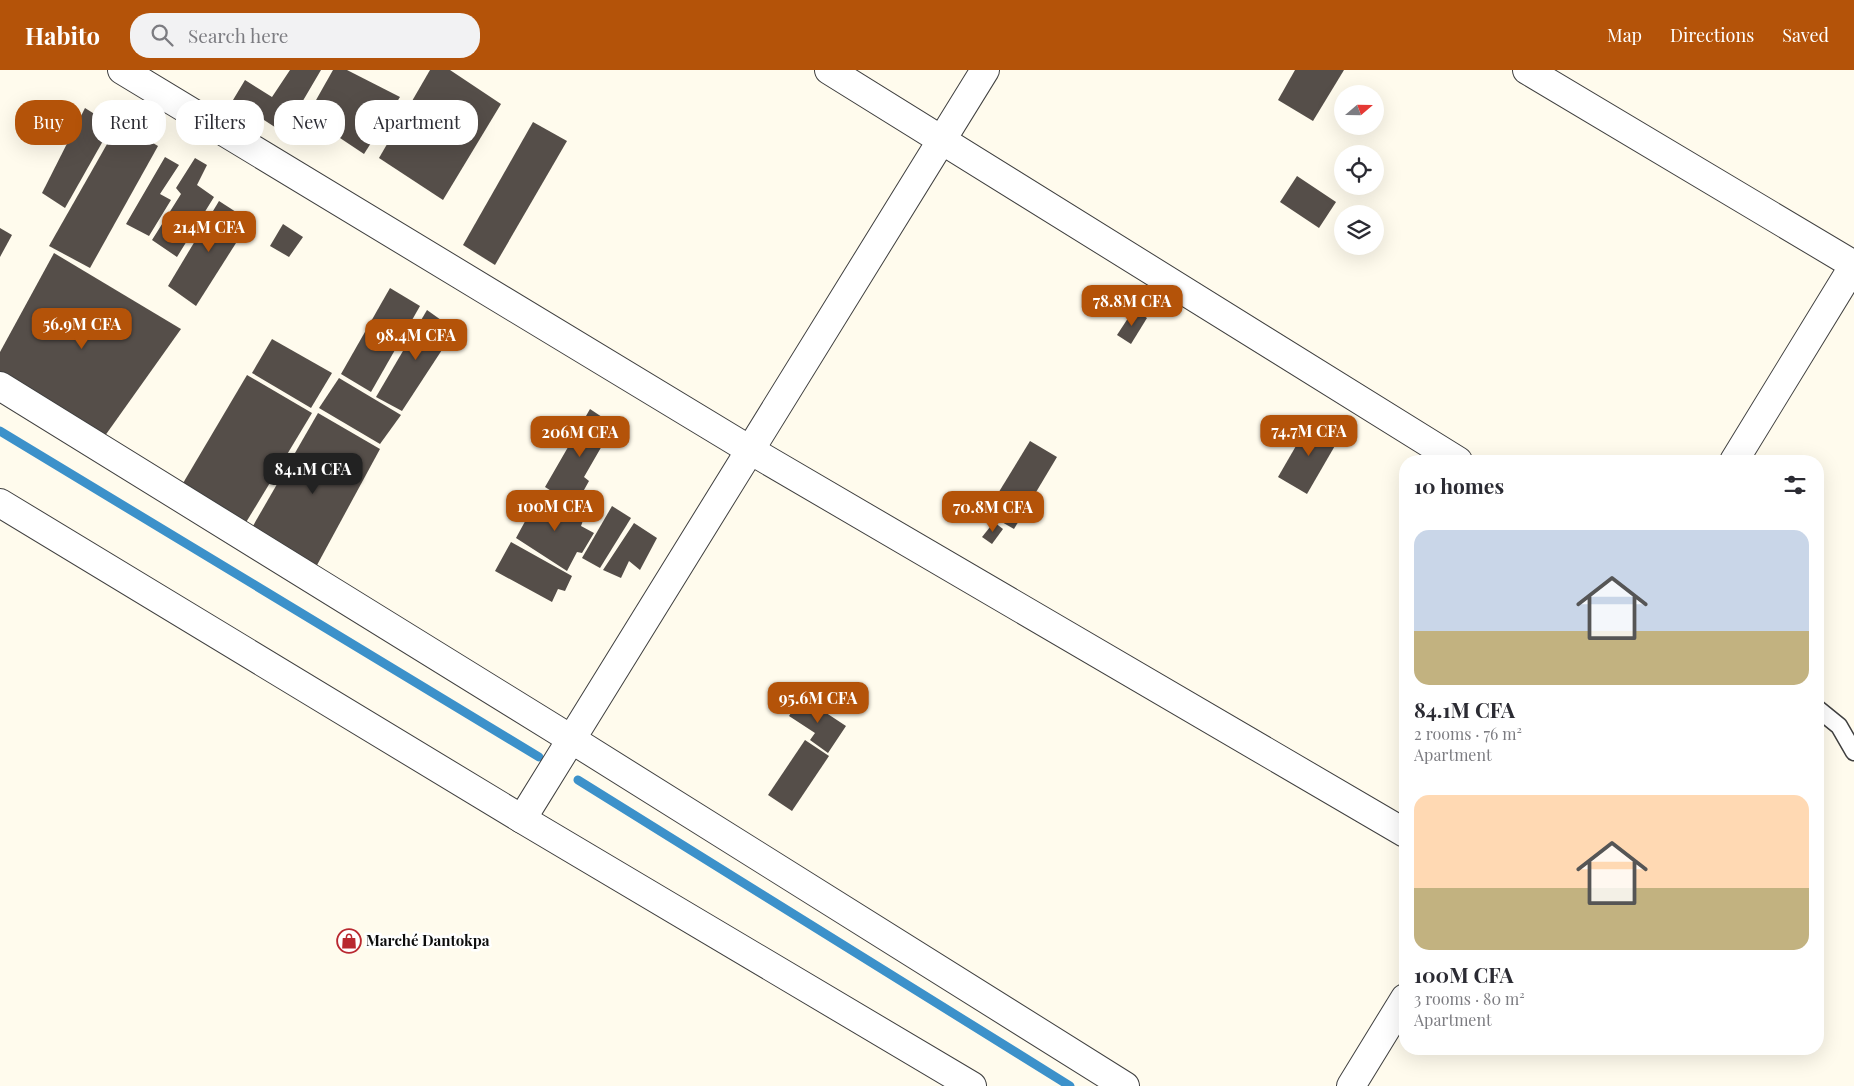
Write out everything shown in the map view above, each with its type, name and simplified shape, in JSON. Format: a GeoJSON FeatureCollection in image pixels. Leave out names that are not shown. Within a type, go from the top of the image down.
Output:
{"type":"FeatureCollection","features":[{"type":"Feature","properties":{"kind":"street"},"geometry":{"type":"LineString","coordinates":[[122,70],[750,450],[1399,829]]}},
{"type":"Feature","properties":{"kind":"street"},"geometry":{"type":"LineString","coordinates":[[829,70],[1448,455]]}},
{"type":"Feature","properties":{"kind":"street"},"geometry":{"type":"LineString","coordinates":[[522,820],[985,70]]}},
{"type":"Feature","properties":{"kind":"street"},"geometry":{"type":"LineString","coordinates":[[1527,70],[1854,266],[1738,455]]}},
{"type":"Feature","properties":{"kind":"street"},"geometry":{"type":"LineString","coordinates":[[0,386],[1125,1086]]}},
{"type":"Feature","properties":{"kind":"street"},"geometry":{"type":"LineString","coordinates":[[0,503],[522,820],[972,1086]]}},
{"type":"Feature","properties":{"kind":"street"},"geometry":{"type":"LineString","coordinates":[[1351,1086],[1399,1008]]}},
{"type":"Feature","properties":{"kind":"lane"},"geometry":{"type":"LineString","coordinates":[[1824,714],[1839,726],[1854,752]]}},
{"type":"Feature","properties":{"kind":"building"},"geometry":{"type":"Polygon","coordinates":[[[290,70],[321,70],[303,100],[274,100],[274,127],[264,120],[264,100],[233,100],[245,80],[272,97],[290,70]]]}},
{"type":"Feature","properties":{"kind":"building"},"geometry":{"type":"Polygon","coordinates":[[[333,70],[347,70],[400,97],[398,100],[355,100],[355,145],[370,145],[364,154],[345,141],[345,100],[316,100],[333,70]]]}},
{"type":"Feature","properties":{"kind":"building"},"geometry":{"type":"Polygon","coordinates":[[[430,70],[450,70],[501,104],[478,142],[478,100],[413,100],[430,70]]]}},
{"type":"Feature","properties":{"kind":"building"},"geometry":{"type":"Polygon","coordinates":[[[1295,70],[1344,70],[1313,121],[1278,100],[1295,70]]]}},
{"type":"Feature","properties":{"kind":"building"},"geometry":{"type":"Polygon","coordinates":[[[85,108],[92,112],[92,145],[101,145],[65,208],[42,193],[66,145],[82,145],[82,114],[85,108]]]}},
{"type":"Feature","properties":{"kind":"building"},"geometry":{"type":"Polygon","coordinates":[[[533,122],[567,141],[495,265],[463,245],[533,122]]]}},
{"type":"Feature","properties":{"kind":"building"},"geometry":{"type":"Polygon","coordinates":[[[106,145],[158,146],[90,268],[49,246],[106,145]]]}},
{"type":"Feature","properties":{"kind":"building"},"geometry":{"type":"Polygon","coordinates":[[[387,145],[476,145],[443,200],[379,158],[387,145]]]}},
{"type":"Feature","properties":{"kind":"building"},"geometry":{"type":"Polygon","coordinates":[[[165,157],[179,165],[160,194],[171,200],[149,236],[126,224],[165,157]]]}},
{"type":"Feature","properties":{"kind":"building"},"geometry":{"type":"Polygon","coordinates":[[[195,158],[207,165],[197,185],[214,197],[177,257],[152,240],[181,194],[176,188],[195,158]]]}},
{"type":"Feature","properties":{"kind":"building"},"geometry":{"type":"Polygon","coordinates":[[[1297,176],[1336,202],[1319,228],[1280,202],[1297,176]]]}},
{"type":"Feature","properties":{"kind":"building"},"geometry":{"type":"Polygon","coordinates":[[[219,201],[250,221],[196,306],[168,286],[219,201]]]}},
{"type":"Feature","properties":{"kind":"building"},"geometry":{"type":"Polygon","coordinates":[[[283,224],[303,237],[289,257],[270,246],[283,224]]]}},
{"type":"Feature","properties":{"kind":"building"},"geometry":{"type":"Polygon","coordinates":[[[0,228],[12,235],[0,257],[0,228]]]}},
{"type":"Feature","properties":{"kind":"building"},"geometry":{"type":"Polygon","coordinates":[[[54,253],[181,329],[97,447],[0,386],[0,352],[54,253]]]}},
{"type":"Feature","properties":{"kind":"building"},"geometry":{"type":"Polygon","coordinates":[[[390,288],[420,306],[371,392],[341,374],[390,288]]]}},
{"type":"Feature","properties":{"kind":"building"},"geometry":{"type":"Polygon","coordinates":[[[1134,309],[1147,318],[1131,344],[1117,335],[1134,309]]]}},
{"type":"Feature","properties":{"kind":"building"},"geometry":{"type":"Polygon","coordinates":[[[427,310],[455,330],[402,411],[376,397],[427,310]]]}},
{"type":"Feature","properties":{"kind":"building"},"geometry":{"type":"Polygon","coordinates":[[[272,339],[332,373],[311,408],[252,373],[272,339]]]}},
{"type":"Feature","properties":{"kind":"building"},"geometry":{"type":"Polygon","coordinates":[[[247,375],[312,413],[239,534],[176,495],[247,375]]]}},
{"type":"Feature","properties":{"kind":"building"},"geometry":{"type":"Polygon","coordinates":[[[339,378],[401,415],[380,444],[319,408],[339,378]]]}},
{"type":"Feature","properties":{"kind":"building"},"geometry":{"type":"Polygon","coordinates":[[[590,409],[614,425],[584,477],[589,481],[575,506],[545,487],[590,409]]]}},
{"type":"Feature","properties":{"kind":"building"},"geometry":{"type":"Polygon","coordinates":[[[318,413],[380,449],[310,578],[246,538],[318,413]]]}},
{"type":"Feature","properties":{"kind":"building"},"geometry":{"type":"Polygon","coordinates":[[[1311,420],[1340,437],[1307,494],[1278,477],[1311,420]]]}},
{"type":"Feature","properties":{"kind":"building"},"geometry":{"type":"Polygon","coordinates":[[[1030,441],[1057,457],[1014,529],[986,513],[1030,441]]]}},
{"type":"Feature","properties":{"kind":"building"},"geometry":{"type":"Polygon","coordinates":[[[541,492],[584,518],[581,526],[594,533],[582,553],[577,552],[567,571],[516,538],[541,492]]]}},
{"type":"Feature","properties":{"kind":"building"},"geometry":{"type":"Polygon","coordinates":[[[612,506],[631,518],[600,568],[582,558],[612,506]]]}},
{"type":"Feature","properties":{"kind":"building"},"geometry":{"type":"Polygon","coordinates":[[[994,522],[1003,529],[992,544],[982,537],[994,522]]]}},
{"type":"Feature","properties":{"kind":"building"},"geometry":{"type":"Polygon","coordinates":[[[634,523],[657,538],[640,570],[629,561],[621,578],[603,570],[634,523]]]}},
{"type":"Feature","properties":{"kind":"building"},"geometry":{"type":"Polygon","coordinates":[[[511,542],[572,576],[565,591],[558,589],[552,602],[495,571],[511,542]]]}},
{"type":"Feature","properties":{"kind":"building"},"geometry":{"type":"Polygon","coordinates":[[[802,697],[846,726],[828,753],[810,740],[815,733],[789,716],[802,697]]]}},
{"type":"Feature","properties":{"kind":"building"},"geometry":{"type":"Polygon","coordinates":[[[805,740],[829,756],[792,811],[768,795],[805,740]]]}},
{"type":"Feature","properties":{"kind":"waterway"},"geometry":{"type":"LineString","coordinates":[[0,431],[539,757]]}},
{"type":"Feature","properties":{"kind":"waterway"},"geometry":{"type":"LineString","coordinates":[[578,780],[1070,1086]]}},
{"type":"Feature","properties":{"kind":"place","name":"Marché Dantokpa"},"geometry":{"type":"Point","coordinates":[349,941]}}]}
